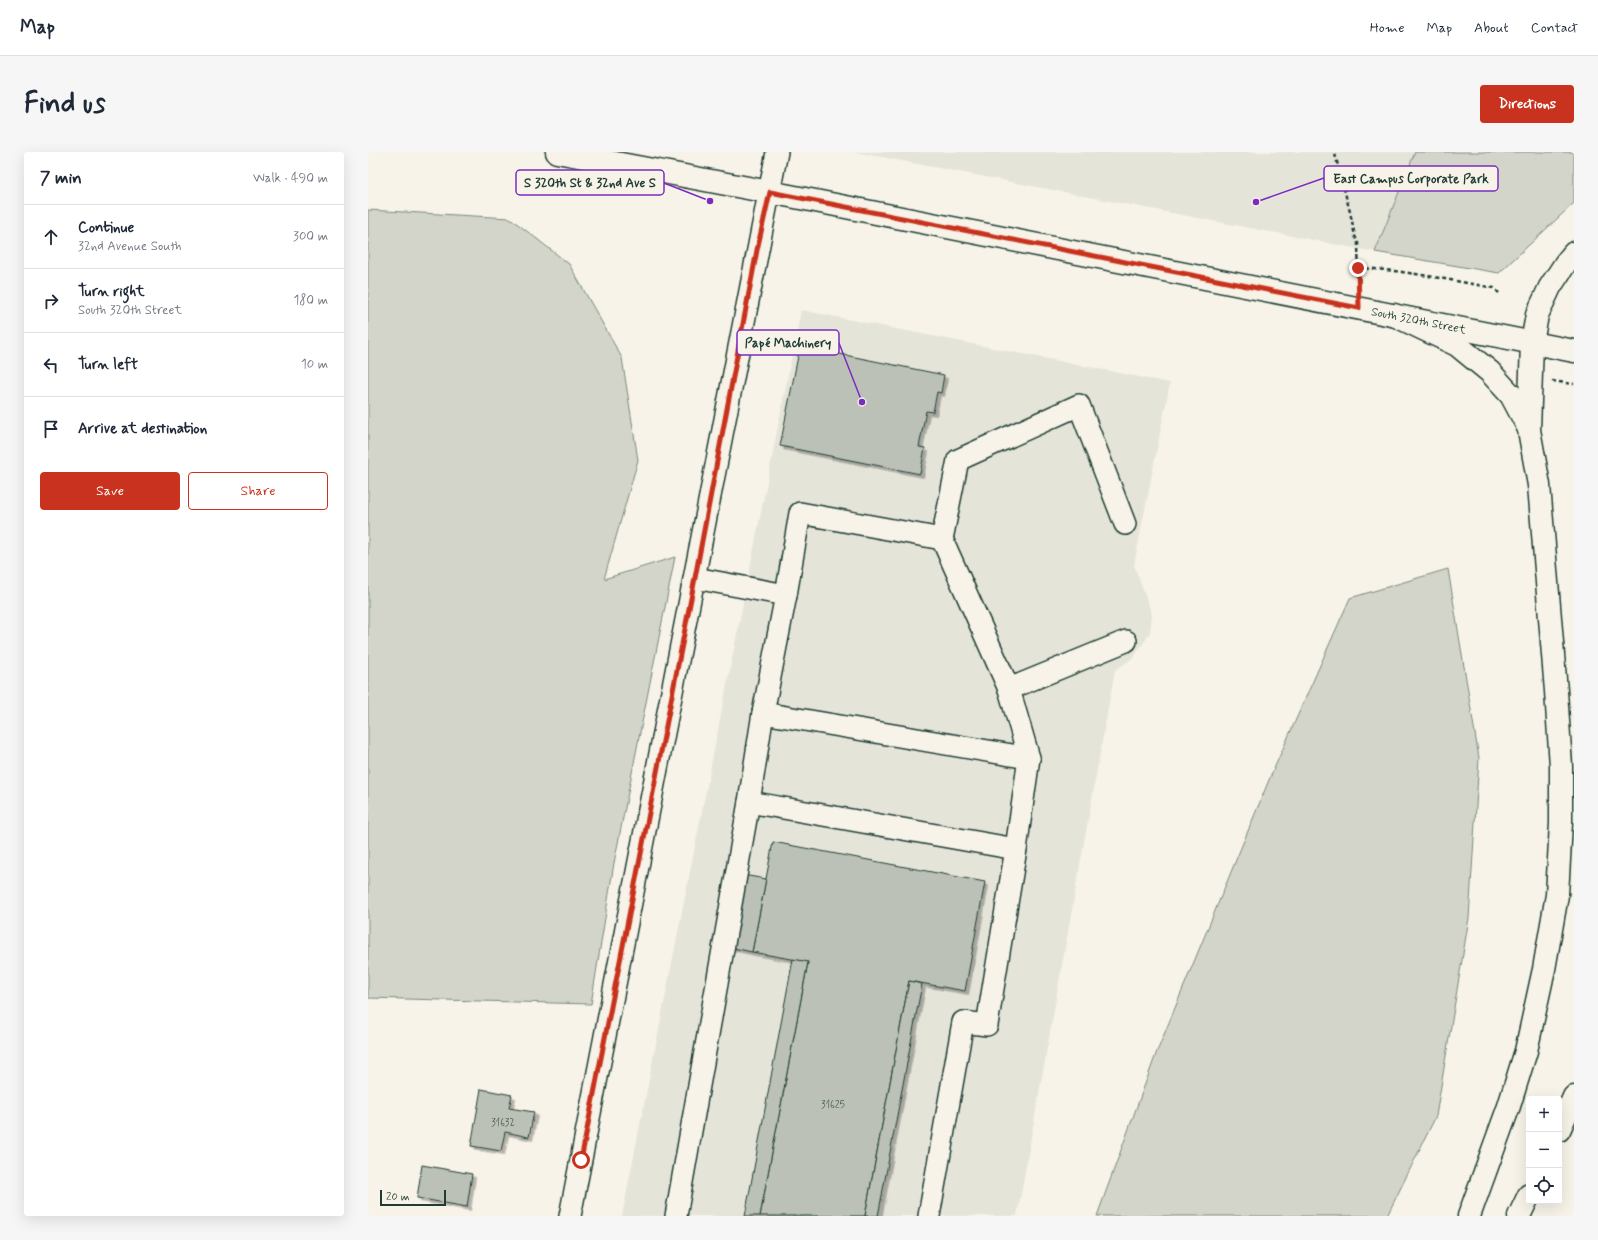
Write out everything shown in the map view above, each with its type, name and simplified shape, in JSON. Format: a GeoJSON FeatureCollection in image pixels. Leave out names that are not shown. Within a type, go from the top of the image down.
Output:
{"type":"FeatureCollection","features":[{"type":"Feature","properties":{"kind":"main road","name":"South 320th Street"},"geometry":{"type":"LineString","coordinates":[[557,152],[770,192],[1574,351]]}},
{"type":"Feature","properties":{"kind":"main road"},"geometry":{"type":"LineString","coordinates":[[1469,1216],[1506,1113],[1526,1051],[1544,969],[1557,895],[1561,823],[1561,766],[1556,683],[1539,485],[1529,430],[1532,343],[1537,315],[1550,287],[1574,253]]}},
{"type":"Feature","properties":{"kind":"main road"},"geometry":{"type":"LineString","coordinates":[[1394,315],[1457,345],[1490,372],[1511,395],[1529,430]]}},
{"type":"Feature","properties":{"kind":"main road"},"geometry":{"type":"LineString","coordinates":[[1562,1123],[1574,1097]]}},
{"type":"Feature","properties":{"kind":"main road"},"geometry":{"type":"LineString","coordinates":[[1519,1216],[1526,1201]]}},
{"type":"Feature","properties":{"kind":"street"},"geometry":{"type":"LineString","coordinates":[[570,1216],[777,152]]}},
{"type":"Feature","properties":{"kind":"street"},"geometry":{"type":"LineString","coordinates":[[929,1216],[963,1022],[987,1025],[1030,758],[1009,689],[942,540],[958,460],[1079,405],[1125,524]]}},
{"type":"Feature","properties":{"kind":"street"},"geometry":{"type":"LineString","coordinates":[[676,1216],[749,802],[763,713],[800,513],[942,540]]}},
{"type":"Feature","properties":{"kind":"street"},"geometry":{"type":"LineString","coordinates":[[695,578],[786,595]]}},
{"type":"Feature","properties":{"kind":"street"},"geometry":{"type":"LineString","coordinates":[[1009,689],[1126,641]]}},
{"type":"Feature","properties":{"kind":"street"},"geometry":{"type":"LineString","coordinates":[[763,713],[1030,758]]}},
{"type":"Feature","properties":{"kind":"street"},"geometry":{"type":"LineString","coordinates":[[749,802],[1016,849]]}},
{"type":"Feature","properties":{"kind":"path"},"geometry":{"type":"LineString","coordinates":[[1335,154],[1358,243],[1359,308]]}},
{"type":"Feature","properties":{"kind":"path"},"geometry":{"type":"LineString","coordinates":[[1358,268],[1382,269],[1494,288],[1498,293]]}},
{"type":"Feature","properties":{"kind":"path"},"geometry":{"type":"LineString","coordinates":[[1549,380],[1574,384]]}},
{"type":"Feature","properties":{"kind":"shaded area"},"geometry":{"type":"Polygon","coordinates":[[[855,152],[1415,152],[1375,252],[855,152]]]}},
{"type":"Feature","properties":{"kind":"shaded area"},"geometry":{"type":"Polygon","coordinates":[[[1415,152],[1574,152],[1574,203],[1499,273],[1375,252],[1415,152]]]}},
{"type":"Feature","properties":{"kind":"shaded area"},"geometry":{"type":"Polygon","coordinates":[[[368,210],[510,218],[569,264],[622,358],[638,460],[604,579],[675,557],[614,863],[591,1004],[368,998],[368,210]]]}},
{"type":"Feature","properties":{"kind":"shaded area"},"geometry":{"type":"Polygon","coordinates":[[[801,310],[1170,383],[1134,565],[1152,614],[1150,633],[1134,657],[1115,670],[1017,1216],[622,1216],[801,310]]]}},
{"type":"Feature","properties":{"kind":"shaded area"},"geometry":{"type":"Polygon","coordinates":[[[1448,569],[1479,758],[1469,918],[1436,1116],[1387,1216],[1097,1216],[1156,1054],[1269,780],[1350,598],[1448,569]]]}},
{"type":"Feature","properties":{"kind":"building"},"geometry":{"type":"Polygon","coordinates":[[[800,346],[944,375],[941,393],[937,392],[933,412],[926,411],[919,447],[925,448],[920,474],[780,446],[800,346]]]}},
{"type":"Feature","properties":{"kind":"building"},"geometry":{"type":"Polygon","coordinates":[[[773,842],[985,882],[965,991],[909,981],[865,1216],[760,1216],[808,962],[752,952],[773,842]]]}},
{"type":"Feature","properties":{"kind":"building"},"geometry":{"type":"Polygon","coordinates":[[[743,875],[766,879],[752,952],[729,947],[743,875]]]}},
{"type":"Feature","properties":{"kind":"building"},"geometry":{"type":"Polygon","coordinates":[[[793,959],[808,962],[760,1216],[745,1216],[793,959]]]}},
{"type":"Feature","properties":{"kind":"building"},"geometry":{"type":"Polygon","coordinates":[[[909,981],[922,984],[878,1216],[865,1216],[909,981]]]}},
{"type":"Feature","properties":{"kind":"building"},"geometry":{"type":"Polygon","coordinates":[[[481,1089],[512,1095],[509,1108],[534,1112],[529,1137],[505,1132],[501,1151],[471,1146],[481,1089]]]}},
{"type":"Feature","properties":{"kind":"building"},"geometry":{"type":"Polygon","coordinates":[[[422,1165],[472,1174],[467,1207],[417,1198],[422,1165]]]}},
{"type":"Feature","properties":{"kind":"place","name":"S 320th St & 32nd Ave S"},"geometry":{"type":"Point","coordinates":[710,201]}},
{"type":"Feature","properties":{"kind":"place","name":"East Campus Corporate Park"},"geometry":{"type":"Point","coordinates":[1256,202]}},
{"type":"Feature","properties":{"kind":"place","name":"Papé Machinery"},"geometry":{"type":"Point","coordinates":[862,402]}},
{"type":"Feature","properties":{"kind":"route"},"geometry":{"type":"LineString","coordinates":[[581,1160],[695,578],[757,250],[770,192],[1359,308],[1358,268]]}}]}
